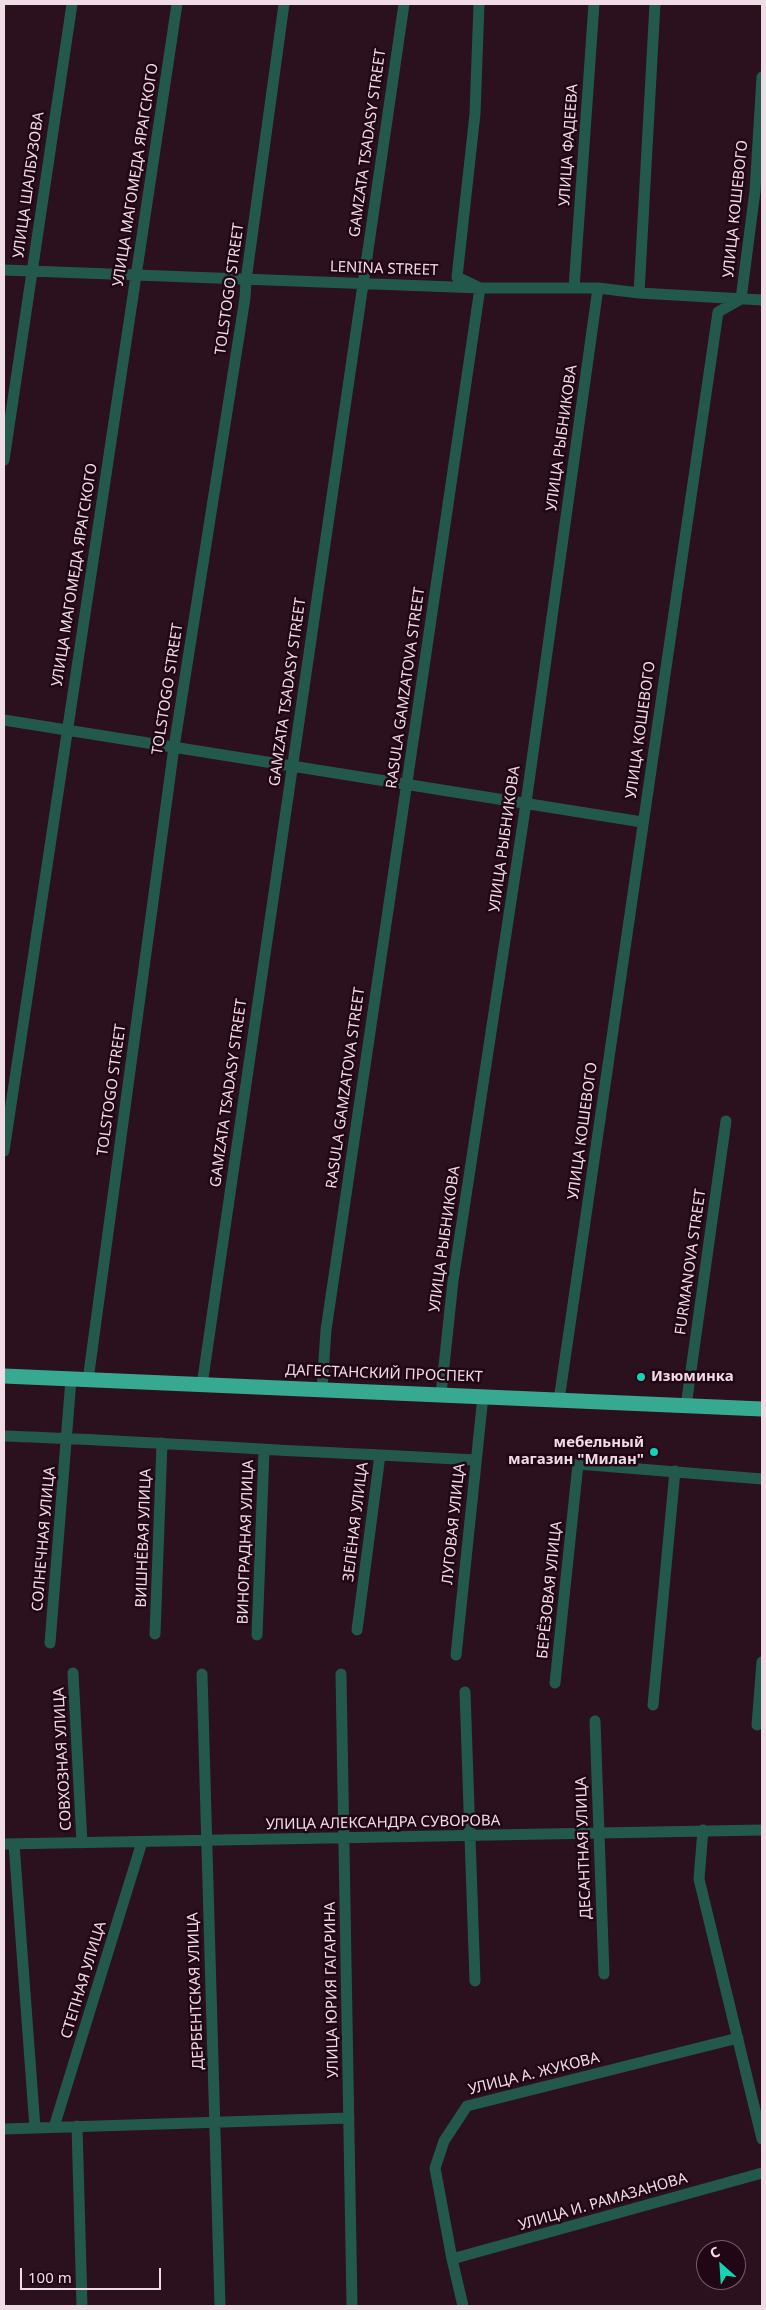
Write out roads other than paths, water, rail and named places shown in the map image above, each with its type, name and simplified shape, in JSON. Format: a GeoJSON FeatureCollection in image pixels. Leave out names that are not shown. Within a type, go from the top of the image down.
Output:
{"type":"FeatureCollection","features":[{"type":"Feature","properties":{"kind":"highway","name":"ДАГЕСТАНСКИЙ ПРОСПЕКТ"},"geometry":{"type":"LineString","coordinates":[[4,1376],[762,1409]]}},
{"type":"Feature","properties":{"kind":"street","name":"УЛИЦА ШАЛБУЗОВА"},"geometry":{"type":"LineString","coordinates":[[4,460],[72,4]]}},
{"type":"Feature","properties":{"kind":"street","name":"УЛИЦА МАГОМЕДА ЯРАГСКОГО"},"geometry":{"type":"LineString","coordinates":[[4,1152],[177,4]]}},
{"type":"Feature","properties":{"kind":"street","name":"TOLSTOGO STREET"},"geometry":{"type":"LineString","coordinates":[[88,1380],[174,747],[245,298],[284,4]]}},
{"type":"Feature","properties":{"kind":"street","name":"GAMZATA TSADASY STREET"},"geometry":{"type":"LineString","coordinates":[[202,1385],[404,4]]}},
{"type":"Feature","properties":{"kind":"street"},"geometry":{"type":"LineString","coordinates":[[479,4],[475,114],[457,277],[480,288]]}},
{"type":"Feature","properties":{"kind":"street","name":"УЛИЦА ФАДЕЕВА"},"geometry":{"type":"LineString","coordinates":[[574,288],[594,4]]}},
{"type":"Feature","properties":{"kind":"street"},"geometry":{"type":"LineString","coordinates":[[640,293],[655,4]]}},
{"type":"Feature","properties":{"kind":"street","name":"УЛИЦА КОШЕВОГО"},"geometry":{"type":"LineString","coordinates":[[559,1400],[718,312],[741,299],[755,191],[762,77]]}},
{"type":"Feature","properties":{"kind":"street","name":"LENINA STREET"},"geometry":{"type":"LineString","coordinates":[[4,270],[246,280],[363,282],[480,288],[598,288],[640,293],[762,300]]}},
{"type":"Feature","properties":{"kind":"street","name":"RASULA GAMZATOVA STREET"},"geometry":{"type":"LineString","coordinates":[[322,1389],[326,1330],[480,288]]}},
{"type":"Feature","properties":{"kind":"street","name":"УЛИЦА РЫБНИКОВА"},"geometry":{"type":"LineString","coordinates":[[442,1394],[453,1280],[526,803],[598,288]]}},
{"type":"Feature","properties":{"kind":"street"},"geometry":{"type":"LineString","coordinates":[[4,720],[642,822]]}},
{"type":"Feature","properties":{"kind":"street","name":"FURMANOVA STREET"},"geometry":{"type":"LineString","coordinates":[[686,1406],[726,1121]]}},
{"type":"Feature","properties":{"kind":"street","name":"СОЛНЕЧНАЯ УЛИЦА"},"geometry":{"type":"LineString","coordinates":[[50,1643],[68,1438],[71,1379]]}},
{"type":"Feature","properties":{"kind":"street","name":"ЛУГОВАЯ УЛИЦА"},"geometry":{"type":"LineString","coordinates":[[456,1655],[483,1396]]}},
{"type":"Feature","properties":{"kind":"street"},"geometry":{"type":"LineString","coordinates":[[4,1436],[380,1455]]}},
{"type":"Feature","properties":{"kind":"street","name":"ВИШНЁВАЯ УЛИЦА"},"geometry":{"type":"LineString","coordinates":[[155,1634],[162,1443]]}},
{"type":"Feature","properties":{"kind":"street","name":"ВИНОГРАДНАЯ УЛИЦА"},"geometry":{"type":"LineString","coordinates":[[257,1635],[264,1450]]}},
{"type":"Feature","properties":{"kind":"street","name":"ЗЕЛЁНАЯ УЛИЦА"},"geometry":{"type":"LineString","coordinates":[[356,1630],[380,1455],[476,1460]]}},
{"type":"Feature","properties":{"kind":"street","name":"БЕРЁЗОВАЯ УЛИЦА"},"geometry":{"type":"LineString","coordinates":[[555,1683],[578,1464],[675,1471]]}},
{"type":"Feature","properties":{"kind":"street"},"geometry":{"type":"LineString","coordinates":[[652,1705],[671,1531],[675,1471],[762,1479]]}},
{"type":"Feature","properties":{"kind":"street"},"geometry":{"type":"LineString","coordinates":[[757,1725],[762,1662]]}},
{"type":"Feature","properties":{"kind":"street","name":"СОВХОЗНАЯ УЛИЦА"},"geometry":{"type":"LineString","coordinates":[[73,1673],[82,1843]]}},
{"type":"Feature","properties":{"kind":"street","name":"ДЕРБЕНТСКАЯ УЛИЦА"},"geometry":{"type":"LineString","coordinates":[[202,1674],[220,2306]]}},
{"type":"Feature","properties":{"kind":"street","name":"УЛИЦА ЮРИЯ ГАГАРИНА"},"geometry":{"type":"LineString","coordinates":[[341,1674],[352,2306]]}},
{"type":"Feature","properties":{"kind":"street"},"geometry":{"type":"LineString","coordinates":[[465,1692],[475,1981]]}},
{"type":"Feature","properties":{"kind":"street","name":"ДЕСАНТНАЯ УЛИЦА"},"geometry":{"type":"LineString","coordinates":[[595,1721],[604,1974]]}},
{"type":"Feature","properties":{"kind":"street"},"geometry":{"type":"LineString","coordinates":[[703,1830],[699,1880],[762,2139]]}},
{"type":"Feature","properties":{"kind":"street","name":"УЛИЦА АЛЕКСАНДРА СУВОРОВА"},"geometry":{"type":"LineString","coordinates":[[9,1844],[470,1837],[762,1830]]}},
{"type":"Feature","properties":{"kind":"street","name":"СТЕПНАЯ УЛИЦА"},"geometry":{"type":"LineString","coordinates":[[54,2127],[142,1842]]}},
{"type":"Feature","properties":{"kind":"street"},"geometry":{"type":"LineString","coordinates":[[9,1844],[35,2128]]}},
{"type":"Feature","properties":{"kind":"street","name":"УЛИЦА А. ЖУКОВА"},"geometry":{"type":"LineString","coordinates":[[463,2306],[435,2168],[444,2141],[467,2106],[738,2038]]}},
{"type":"Feature","properties":{"kind":"street"},"geometry":{"type":"LineString","coordinates":[[4,2129],[349,2118]]}},
{"type":"Feature","properties":{"kind":"street"},"geometry":{"type":"LineString","coordinates":[[77,2126],[82,2306]]}},
{"type":"Feature","properties":{"kind":"street","name":"УЛИЦА И. РАМАЗАНОВА"},"geometry":{"type":"LineString","coordinates":[[452,2259],[762,2173]]}},
{"type":"Feature","properties":{"kind":"place","name":"Изюминка"},"geometry":{"type":"Point","coordinates":[641,1377]}},
{"type":"Feature","properties":{"kind":"place","name":"мебельный магазин \"Милан\""},"geometry":{"type":"Point","coordinates":[654,1452]}}]}
